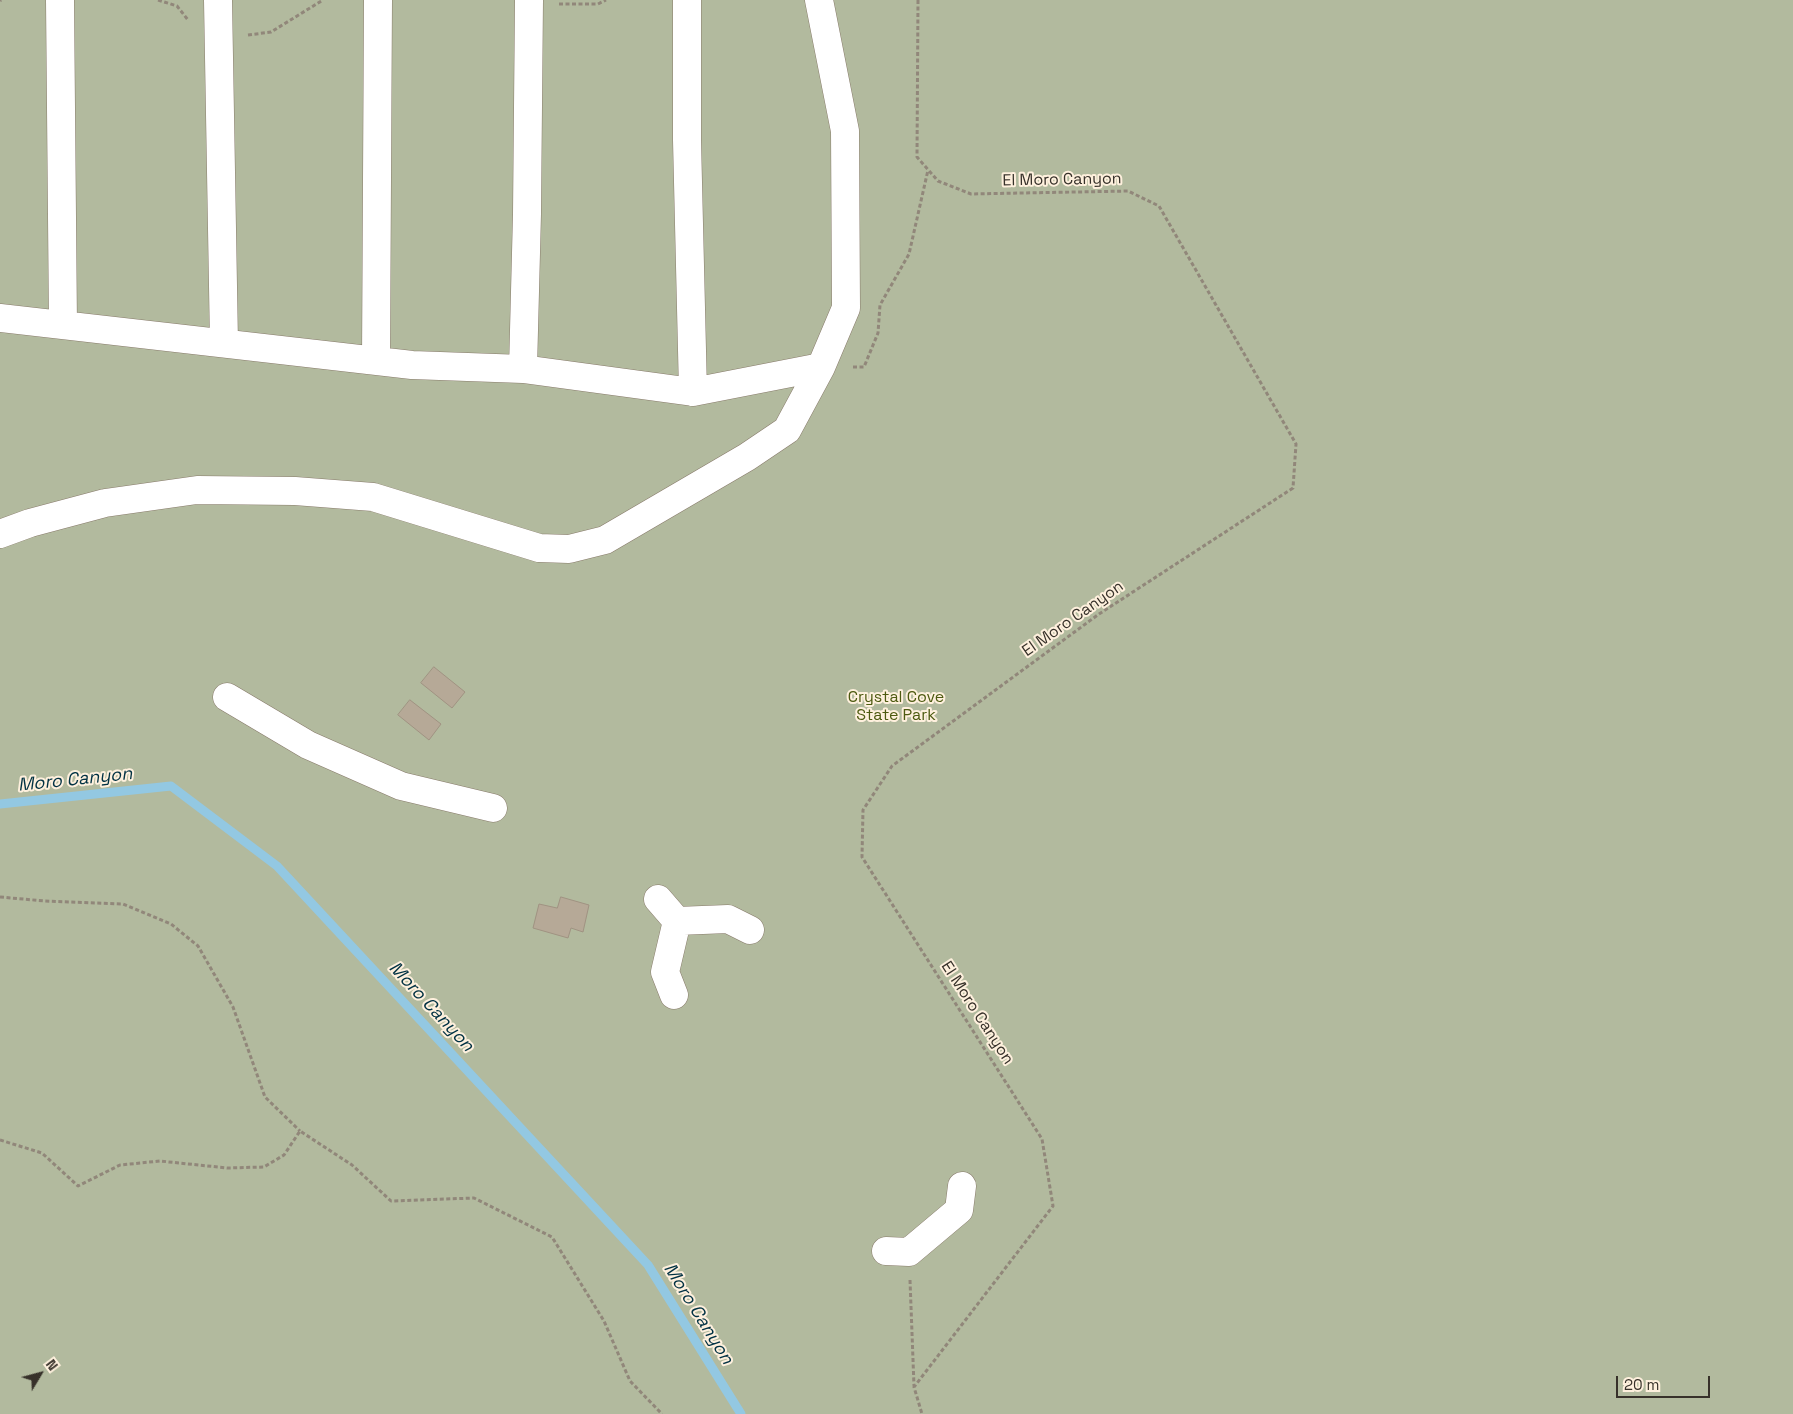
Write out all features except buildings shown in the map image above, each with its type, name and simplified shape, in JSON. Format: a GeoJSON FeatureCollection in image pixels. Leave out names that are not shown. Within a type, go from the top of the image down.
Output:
{"type":"FeatureCollection","features":[{"type":"Feature","properties":{"kind":"lane"},"geometry":{"type":"LineString","coordinates":[[60,0],[63,325]]}},
{"type":"Feature","properties":{"kind":"lane"},"geometry":{"type":"LineString","coordinates":[[218,0],[224,343]]}},
{"type":"Feature","properties":{"kind":"lane"},"geometry":{"type":"LineString","coordinates":[[376,360],[378,0]]}},
{"type":"Feature","properties":{"kind":"lane"},"geometry":{"type":"LineString","coordinates":[[687,0],[687,140],[693,392]]}},
{"type":"Feature","properties":{"kind":"lane"},"geometry":{"type":"LineString","coordinates":[[0,534],[30,523],[106,503],[196,490],[296,491],[373,497],[539,548],[569,549],[604,540],[747,457],[786,430],[821,366],[846,308],[845,131],[819,0]]}},
{"type":"Feature","properties":{"kind":"lane"},"geometry":{"type":"LineString","coordinates":[[523,368],[527,214],[541,2]]}},
{"type":"Feature","properties":{"kind":"lane"},"geometry":{"type":"LineString","coordinates":[[0,318],[412,365],[523,368],[693,392],[821,366]]}},
{"type":"Feature","properties":{"kind":"lane"},"geometry":{"type":"LineString","coordinates":[[227,697],[308,745],[401,786],[493,808]]}},
{"type":"Feature","properties":{"kind":"lane"},"geometry":{"type":"LineString","coordinates":[[658,899],[677,921]]}},
{"type":"Feature","properties":{"kind":"lane"},"geometry":{"type":"LineString","coordinates":[[677,921],[728,919],[750,930]]}},
{"type":"Feature","properties":{"kind":"lane"},"geometry":{"type":"LineString","coordinates":[[674,995],[665,972],[677,921]]}},
{"type":"Feature","properties":{"kind":"lane"},"geometry":{"type":"LineString","coordinates":[[898,1251],[959,1210],[962,1186]]}},
{"type":"Feature","properties":{"kind":"path"},"geometry":{"type":"LineString","coordinates":[[158,0],[177,6],[192,26]]}},
{"type":"Feature","properties":{"kind":"path"},"geometry":{"type":"LineString","coordinates":[[245,35],[271,32],[323,0]]}},
{"type":"Feature","properties":{"kind":"path"},"geometry":{"type":"LineString","coordinates":[[541,2],[598,4],[606,0]]}},
{"type":"Feature","properties":{"kind":"path","name":"El Moro Canyon"},"geometry":{"type":"LineString","coordinates":[[914,1387],[1053,1206],[1042,1139],[862,857],[863,810],[892,766],[1099,614],[1293,488],[1296,444],[1159,206],[1128,191],[971,194],[938,181],[917,157],[918,0]]}},
{"type":"Feature","properties":{"kind":"path"},"geometry":{"type":"LineString","coordinates":[[821,366],[864,367],[878,333],[880,306],[909,254],[928,169]]}},
{"type":"Feature","properties":{"kind":"path"},"geometry":{"type":"LineString","coordinates":[[0,897],[123,904],[171,924],[198,946],[233,1006],[265,1097],[300,1131],[352,1165],[390,1201],[474,1198],[552,1237],[604,1321],[630,1381],[662,1414]]}},
{"type":"Feature","properties":{"kind":"path"},"geometry":{"type":"LineString","coordinates":[[0,1140],[42,1154],[78,1186],[120,1166],[160,1161],[226,1168],[264,1167],[284,1155],[300,1131]]}},
{"type":"Feature","properties":{"kind":"path"},"geometry":{"type":"LineString","coordinates":[[898,1251],[914,1387],[922,1414]]}},
{"type":"Feature","properties":{"kind":"green space","name":"Crystal Cove State Park"},"geometry":{"type":"Polygon","coordinates":[[[0,0],[1793,0],[1793,1414],[0,1414],[0,0]]]}},
{"type":"Feature","properties":{"kind":"waterway","name":"Moro Canyon"},"geometry":{"type":"LineString","coordinates":[[0,804],[171,786],[277,866],[648,1265],[741,1414]]}}]}
